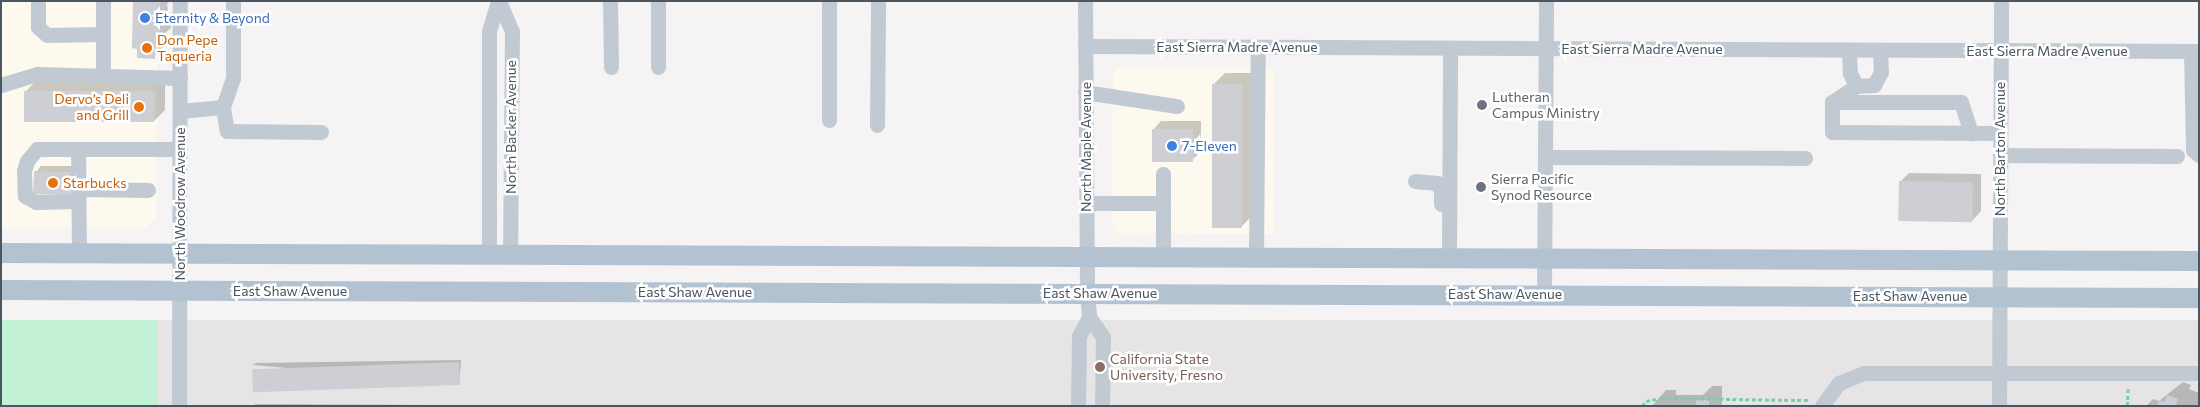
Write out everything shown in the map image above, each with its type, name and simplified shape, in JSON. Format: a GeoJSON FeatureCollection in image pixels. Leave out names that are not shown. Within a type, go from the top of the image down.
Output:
{"type":"FeatureCollection","features":[{"type":"Feature","properties":{"kind":"main road"},"geometry":{"type":"LineString","coordinates":[[1,253],[2199,261]]}},
{"type":"Feature","properties":{"kind":"main road","name":"East Shaw Avenue"},"geometry":{"type":"LineString","coordinates":[[1,290],[1087,292],[2199,298]]}},
{"type":"Feature","properties":{"kind":"street"},"geometry":{"type":"LineString","coordinates":[[38,1],[38,27],[47,35],[103,34]]}},
{"type":"Feature","properties":{"kind":"street"},"geometry":{"type":"LineString","coordinates":[[103,1],[103,76]]}},
{"type":"Feature","properties":{"kind":"street","name":"North Woodrow Avenue"},"geometry":{"type":"LineString","coordinates":[[179,406],[180,1]]}},
{"type":"Feature","properties":{"kind":"street"},"geometry":{"type":"LineString","coordinates":[[233,1],[233,78],[223,107],[228,131],[321,132]]}},
{"type":"Feature","properties":{"kind":"street","name":"North Backer Avenue"},"geometry":{"type":"LineString","coordinates":[[489,255],[489,31],[499,1]]}},
{"type":"Feature","properties":{"kind":"street","name":"North Backer Avenue"},"geometry":{"type":"LineString","coordinates":[[499,1],[512,31],[510,255]]}},
{"type":"Feature","properties":{"kind":"street"},"geometry":{"type":"LineString","coordinates":[[610,1],[611,67]]}},
{"type":"Feature","properties":{"kind":"street"},"geometry":{"type":"LineString","coordinates":[[658,1],[658,67]]}},
{"type":"Feature","properties":{"kind":"street"},"geometry":{"type":"LineString","coordinates":[[829,1],[830,120]]}},
{"type":"Feature","properties":{"kind":"street"},"geometry":{"type":"LineString","coordinates":[[877,125],[878,1]]}},
{"type":"Feature","properties":{"kind":"street","name":"North Maple Avenue"},"geometry":{"type":"LineString","coordinates":[[1085,1],[1087,292],[1089,317]]}},
{"type":"Feature","properties":{"kind":"street"},"geometry":{"type":"LineString","coordinates":[[1544,295],[1546,1]]}},
{"type":"Feature","properties":{"kind":"street","name":"North Barton Avenue"},"geometry":{"type":"LineString","coordinates":[[1999,406],[2001,1]]}},
{"type":"Feature","properties":{"kind":"street","name":"East Sierra Madre Avenue"},"geometry":{"type":"LineString","coordinates":[[1085,46],[2195,51]]}},
{"type":"Feature","properties":{"kind":"street"},"geometry":{"type":"LineString","coordinates":[[1256,257],[1258,47]]}},
{"type":"Feature","properties":{"kind":"street"},"geometry":{"type":"LineString","coordinates":[[1445,258],[1450,48]]}},
{"type":"Feature","properties":{"kind":"street"},"geometry":{"type":"LineString","coordinates":[[1849,50],[1850,73],[1856,86]]}},
{"type":"Feature","properties":{"kind":"street"},"geometry":{"type":"LineString","coordinates":[[1832,102],[1856,86],[1874,85],[1881,72],[1880,50]]}},
{"type":"Feature","properties":{"kind":"street"},"geometry":{"type":"LineString","coordinates":[[2195,51],[2193,150],[2199,155]]}},
{"type":"Feature","properties":{"kind":"street"},"geometry":{"type":"LineString","coordinates":[[1,85],[37,74],[180,78]]}},
{"type":"Feature","properties":{"kind":"street"},"geometry":{"type":"LineString","coordinates":[[1085,92],[1178,106]]}},
{"type":"Feature","properties":{"kind":"street"},"geometry":{"type":"LineString","coordinates":[[1832,102],[1832,132],[2000,134]]}},
{"type":"Feature","properties":{"kind":"street"},"geometry":{"type":"LineString","coordinates":[[1832,102],[1961,102],[1971,133]]}},
{"type":"Feature","properties":{"kind":"street"},"geometry":{"type":"LineString","coordinates":[[180,111],[223,107]]}},
{"type":"Feature","properties":{"kind":"street"},"geometry":{"type":"LineString","coordinates":[[148,190],[78,195],[36,202],[25,196],[24,171],[27,161],[37,149],[180,149]]}},
{"type":"Feature","properties":{"kind":"street"},"geometry":{"type":"LineString","coordinates":[[78,149],[79,254]]}},
{"type":"Feature","properties":{"kind":"street"},"geometry":{"type":"LineString","coordinates":[[2000,155],[2176,156]]}},
{"type":"Feature","properties":{"kind":"street"},"geometry":{"type":"LineString","coordinates":[[1545,157],[1805,158]]}},
{"type":"Feature","properties":{"kind":"street"},"geometry":{"type":"LineString","coordinates":[[1163,174],[1163,257]]}},
{"type":"Feature","properties":{"kind":"street"},"geometry":{"type":"LineString","coordinates":[[1415,181],[1437,183],[1442,191],[1445,258]]}},
{"type":"Feature","properties":{"kind":"street"},"geometry":{"type":"LineString","coordinates":[[1086,203],[1163,203]]}},
{"type":"Feature","properties":{"kind":"street"},"geometry":{"type":"LineString","coordinates":[[1078,406],[1079,336],[1089,317],[1103,337],[1102,406]]}},
{"type":"Feature","properties":{"kind":"street"},"geometry":{"type":"LineString","coordinates":[[1823,402],[1839,383],[1864,373],[2199,373]]}},
{"type":"Feature","properties":{"kind":"path"},"geometry":{"type":"LineString","coordinates":[[1642,406],[1646,400],[1661,398],[1823,402]]}},
{"type":"Feature","properties":{"kind":"shaded area"},"geometry":{"type":"Polygon","coordinates":[[[1,1],[158,1],[156,217],[145,229],[1,228],[1,1]]]}},
{"type":"Feature","properties":{"kind":"shaded area"},"geometry":{"type":"Polygon","coordinates":[[[1120,67],[1274,69],[1273,234],[1117,233],[1112,224],[1113,72],[1120,67]]]}},
{"type":"Feature","properties":{"kind":"shaded area","name":"California State University, Fresno"},"geometry":{"type":"Polygon","coordinates":[[[1,320],[2199,320],[2199,406],[1,406],[1,320]]]}},
{"type":"Feature","properties":{"kind":"green space"},"geometry":{"type":"Polygon","coordinates":[[[1,320],[158,320],[158,406],[1,406],[1,320]]]}},
{"type":"Feature","properties":{"kind":"building"},"geometry":{"type":"Polygon","coordinates":[[[133,1],[160,1],[160,14],[157,14],[160,40],[155,40],[155,59],[137,58],[137,49],[132,48],[133,1]]]}},
{"type":"Feature","properties":{"kind":"building"},"geometry":{"type":"Polygon","coordinates":[[[1212,84],[1242,84],[1242,228],[1212,228],[1212,84]]]}},
{"type":"Feature","properties":{"kind":"building"},"geometry":{"type":"Polygon","coordinates":[[[24,91],[154,91],[154,122],[24,122],[24,91]]]}},
{"type":"Feature","properties":{"kind":"building","name":"7-Eleven"},"geometry":{"type":"Polygon","coordinates":[[[1152,129],[1193,129],[1193,162],[1152,162],[1152,129]]]}},
{"type":"Feature","properties":{"kind":"building","name":"Starbucks"},"geometry":{"type":"Polygon","coordinates":[[[34,171],[72,172],[71,195],[33,194],[34,171]]]}},
{"type":"Feature","properties":{"kind":"building"},"geometry":{"type":"Polygon","coordinates":[[[1899,181],[1973,182],[1972,222],[1898,221],[1899,181]]]}},
{"type":"Feature","properties":{"kind":"building"},"geometry":{"type":"Polygon","coordinates":[[[459,362],[460,385],[253,392],[252,369],[459,362]]]}},
{"type":"Feature","properties":{"kind":"building"},"geometry":{"type":"Polygon","coordinates":[[[2167,395],[2178,399],[2176,404],[2181,406],[2157,406],[2159,400],[2165,402],[2167,395]]]}},
{"type":"Feature","properties":{"kind":"building"},"geometry":{"type":"Polygon","coordinates":[[[1696,400],[1709,400],[1709,406],[1696,406],[1696,400]]]}},
{"type":"Feature","properties":{"kind":"place","name":"Eternity & Beyond"},"geometry":{"type":"Point","coordinates":[145,18]}},
{"type":"Feature","properties":{"kind":"place","name":"Don Pepe Taqueria"},"geometry":{"type":"Point","coordinates":[147,48]}},
{"type":"Feature","properties":{"kind":"place","name":"Lutheran Campus Ministry"},"geometry":{"type":"Point","coordinates":[1482,105]}},
{"type":"Feature","properties":{"kind":"place","name":"Dervo’s Deli and Grill"},"geometry":{"type":"Point","coordinates":[139,107]}},
{"type":"Feature","properties":{"kind":"place","name":"7-Eleven"},"geometry":{"type":"Point","coordinates":[1172,146]}},
{"type":"Feature","properties":{"kind":"place","name":"Starbucks"},"geometry":{"type":"Point","coordinates":[53,183]}},
{"type":"Feature","properties":{"kind":"place","name":"Sierra Pacific Synod Resource"},"geometry":{"type":"Point","coordinates":[1481,187]}},
{"type":"Feature","properties":{"kind":"place","name":"California State University, Fresno"},"geometry":{"type":"Point","coordinates":[1100,367]}}]}
